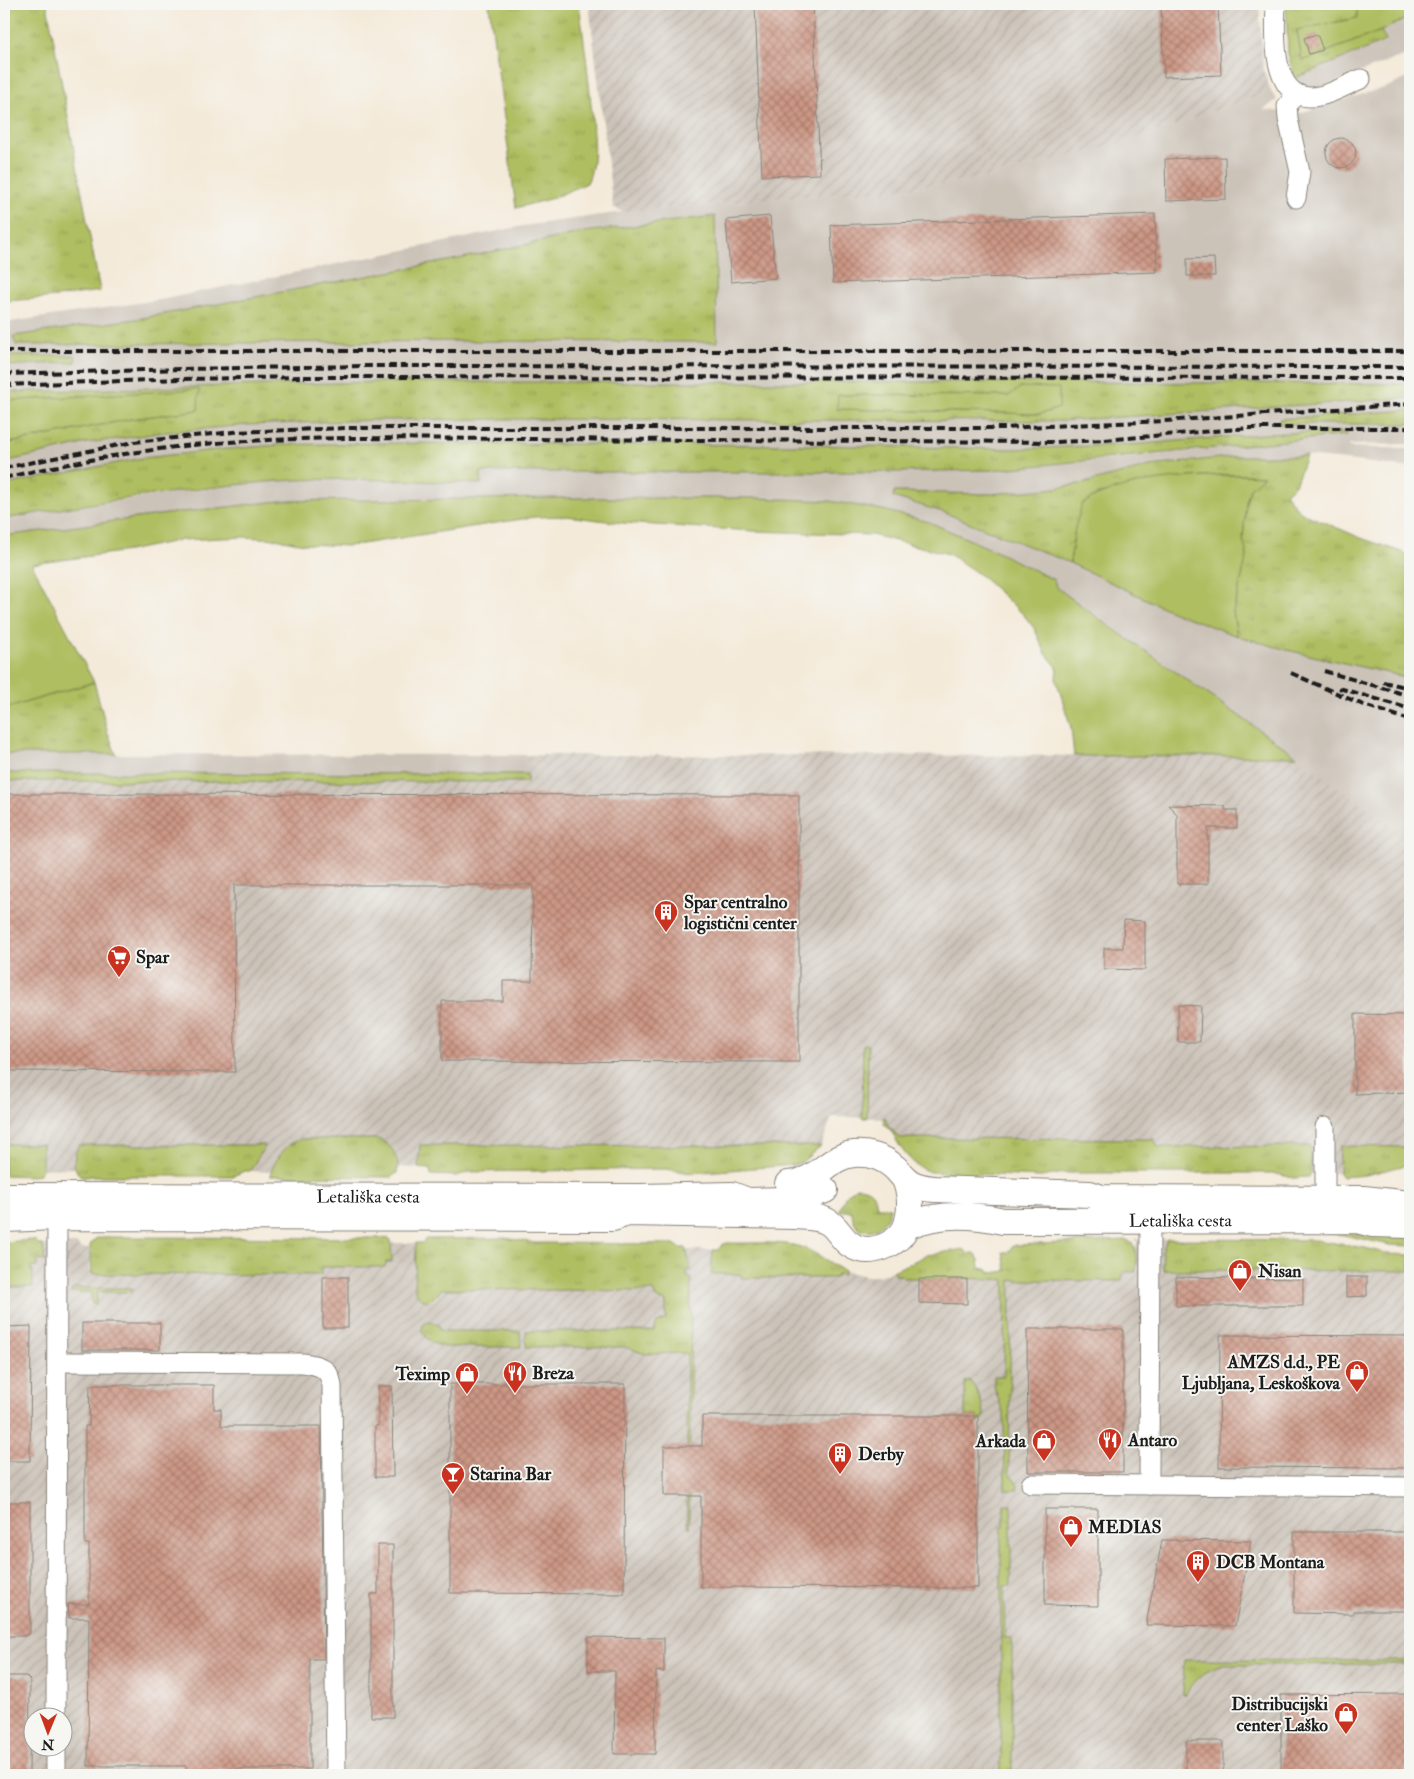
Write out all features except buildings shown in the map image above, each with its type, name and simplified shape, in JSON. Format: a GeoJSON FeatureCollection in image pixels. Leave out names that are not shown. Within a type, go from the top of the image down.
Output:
{"type":"FeatureCollection","features":[{"type":"Feature","properties":{"kind":"main road","name":"Letališka cesta"},"geometry":{"type":"LineString","coordinates":[[732,1195],[747,1186],[804,1182],[818,1175],[836,1159],[853,1154],[870,1155],[883,1159],[894,1167],[907,1188]]}},
{"type":"Feature","properties":{"kind":"main road","name":"Letališka cesta"},"geometry":{"type":"LineString","coordinates":[[4,1196],[640,1197],[732,1195],[748,1201],[784,1200],[825,1190],[839,1174],[847,1169],[861,1168],[879,1172],[895,1191],[914,1185],[934,1189],[1090,1194],[1102,1198],[1325,1199],[1360,1209],[1372,1215],[1410,1215]]}},
{"type":"Feature","properties":{"kind":"main road"},"geometry":{"type":"LineString","coordinates":[[907,1188],[907,1226]]}},
{"type":"Feature","properties":{"kind":"main road"},"geometry":{"type":"LineString","coordinates":[[820,1219],[821,1200],[825,1190]]}},
{"type":"Feature","properties":{"kind":"main road","name":"Letališka cesta"},"geometry":{"type":"LineString","coordinates":[[1360,1209],[1410,1192]]}},
{"type":"Feature","properties":{"kind":"main road","name":"Letališka cesta"},"geometry":{"type":"LineString","coordinates":[[613,1218],[627,1213],[795,1216],[820,1219],[828,1222],[841,1237],[854,1246],[867,1249],[879,1248],[890,1243],[907,1226],[933,1218],[980,1216],[1003,1221],[1150,1219],[1360,1209],[1410,1204]]}},
{"type":"Feature","properties":{"kind":"main road","name":"Letališka cesta"},"geometry":{"type":"LineString","coordinates":[[1360,1209],[1372,1224],[1410,1225]]}},
{"type":"Feature","properties":{"kind":"main road","name":"Letališka cesta"},"geometry":{"type":"LineString","coordinates":[[4,1219],[57,1217],[613,1218],[627,1223],[700,1223],[802,1228],[815,1231],[844,1256],[862,1262],[890,1258],[910,1243],[933,1233],[982,1230],[1003,1221]]}},
{"type":"Feature","properties":{"kind":"street"},"geometry":{"type":"LineString","coordinates":[[1276,4],[1274,45],[1281,73],[1290,90],[1296,94],[1309,97],[1316,96],[1361,79]]}},
{"type":"Feature","properties":{"kind":"street"},"geometry":{"type":"LineString","coordinates":[[1296,94],[1287,106],[1288,119],[1300,172],[1296,198]]}},
{"type":"Feature","properties":{"kind":"street"},"geometry":{"type":"LineString","coordinates":[[1325,1127],[1325,1199]]}},
{"type":"Feature","properties":{"kind":"street"},"geometry":{"type":"LineString","coordinates":[[56,1706],[57,1217]]}},
{"type":"Feature","properties":{"kind":"street"},"geometry":{"type":"LineString","coordinates":[[1149,1485],[1150,1219]]}},
{"type":"Feature","properties":{"kind":"street"},"geometry":{"type":"LineString","coordinates":[[56,1362],[303,1363],[316,1365],[328,1372],[331,1377],[332,1386],[336,1775]]}},
{"type":"Feature","properties":{"kind":"street"},"geometry":{"type":"LineString","coordinates":[[1031,1484],[1410,1487]]}},
{"type":"Feature","properties":{"kind":"street"},"geometry":{"type":"LineString","coordinates":[[56,1756],[56,1775]]}},
{"type":"Feature","properties":{"kind":"shaded area"},"geometry":{"type":"Polygon","coordinates":[[[589,4],[1259,4],[1263,69],[1271,92],[1124,143],[982,178],[893,191],[791,197],[623,212],[613,207],[589,4]]]}},
{"type":"Feature","properties":{"kind":"shaded area"},"geometry":{"type":"Polygon","coordinates":[[[1410,17],[1410,53],[1313,91],[1307,90],[1295,78],[1386,42],[1381,31],[1410,17]]]}},
{"type":"Feature","properties":{"kind":"shaded area"},"geometry":{"type":"Polygon","coordinates":[[[1410,77],[1410,384],[375,382],[4,392],[4,366],[76,362],[75,355],[4,356],[4,323],[165,299],[523,226],[623,212],[791,197],[893,191],[982,178],[1124,143],[1271,92],[1277,100],[1263,110],[1299,113],[1387,87],[1410,77]],[[584,232],[458,259],[143,318],[13,336],[16,345],[459,341],[716,342],[584,232]]]}},
{"type":"Feature","properties":{"kind":"shaded area"},"geometry":{"type":"Polygon","coordinates":[[[1410,398],[1410,410],[1279,420],[1280,424],[1410,424],[1410,444],[1349,445],[1349,447],[1410,449],[1410,468],[1306,456],[1237,456],[1150,466],[1085,483],[1049,489],[991,494],[894,492],[893,497],[943,512],[1070,563],[1173,612],[1237,636],[1287,650],[1410,678],[1410,838],[1056,587],[929,522],[883,510],[829,501],[755,498],[280,501],[4,536],[4,519],[174,493],[267,482],[344,479],[481,484],[481,472],[890,472],[991,470],[1347,435],[1347,432],[1264,434],[1141,444],[1012,449],[811,445],[375,443],[278,445],[143,458],[4,485],[4,462],[88,443],[167,432],[247,425],[372,420],[1060,421],[1410,398]]]}},
{"type":"Feature","properties":{"kind":"shaded area"},"geometry":{"type":"Polygon","coordinates":[[[4,754],[527,755],[527,774],[4,773],[4,754]]]}},
{"type":"Feature","properties":{"kind":"shaded area"},"geometry":{"type":"Polygon","coordinates":[[[527,755],[1297,756],[1410,838],[1410,1147],[1340,1146],[1339,1173],[1311,1173],[1310,1146],[904,1147],[887,1124],[886,1118],[832,1117],[821,1146],[420,1145],[418,1168],[398,1167],[397,1156],[391,1147],[383,1141],[374,1139],[298,1139],[284,1149],[271,1172],[250,1171],[265,1147],[80,1145],[74,1158],[76,1168],[42,1169],[41,1144],[4,1144],[4,781],[526,782],[527,755]]]}},
{"type":"Feature","properties":{"kind":"shaded area"},"geometry":{"type":"Polygon","coordinates":[[[1135,1239],[1167,1239],[1162,1252],[1163,1270],[1410,1271],[1410,1775],[4,1775],[4,1267],[37,1267],[37,1260],[45,1261],[43,1245],[77,1244],[80,1248],[90,1249],[90,1271],[92,1274],[320,1275],[321,1267],[385,1267],[386,1262],[392,1261],[392,1243],[416,1243],[415,1290],[424,1300],[430,1301],[436,1298],[441,1289],[653,1291],[690,1270],[686,1250],[713,1250],[711,1270],[844,1271],[866,1276],[878,1276],[893,1271],[895,1275],[994,1279],[1006,1271],[1136,1272],[1134,1246],[1138,1244],[1135,1239]]]}},
{"type":"Feature","properties":{"kind":"green space"},"geometry":{"type":"Polygon","coordinates":[[[4,4],[47,4],[100,291],[6,301],[4,285],[4,4]]]}},
{"type":"Feature","properties":{"kind":"green space"},"geometry":{"type":"Polygon","coordinates":[[[489,4],[579,4],[583,32],[594,150],[592,167],[587,183],[553,198],[516,208],[489,4]]]}},
{"type":"Feature","properties":{"kind":"green space"},"geometry":{"type":"Polygon","coordinates":[[[1286,4],[1357,4],[1358,18],[1297,30],[1302,61],[1381,31],[1386,41],[1295,78],[1288,55],[1286,4]]]}},
{"type":"Feature","properties":{"kind":"green space"},"geometry":{"type":"Polygon","coordinates":[[[1357,4],[1410,4],[1410,17],[1381,31],[1302,61],[1297,30],[1357,18],[1357,4]]]}},
{"type":"Feature","properties":{"kind":"green space"},"geometry":{"type":"Polygon","coordinates":[[[715,216],[717,342],[459,341],[16,345],[13,336],[143,318],[458,259],[584,232],[715,216]]]}},
{"type":"Feature","properties":{"kind":"green space"},"geometry":{"type":"Polygon","coordinates":[[[75,355],[76,362],[4,366],[4,356],[75,355]]]}},
{"type":"Feature","properties":{"kind":"green space"},"geometry":{"type":"Polygon","coordinates":[[[375,382],[1410,384],[1410,398],[1060,421],[522,419],[372,420],[247,425],[167,432],[88,443],[4,462],[4,444],[131,419],[197,410],[199,390],[4,401],[4,392],[375,382]],[[838,395],[838,409],[1040,414],[1059,408],[1009,396],[838,395]]]}},
{"type":"Feature","properties":{"kind":"green space"},"geometry":{"type":"Polygon","coordinates":[[[1021,387],[1059,388],[1059,408],[1040,414],[837,409],[838,395],[1009,396],[1021,387]]]}},
{"type":"Feature","properties":{"kind":"green space"},"geometry":{"type":"Polygon","coordinates":[[[199,389],[198,410],[131,419],[4,444],[4,401],[199,389]]]}},
{"type":"Feature","properties":{"kind":"green space"},"geometry":{"type":"Polygon","coordinates":[[[1410,410],[1410,424],[1279,424],[1279,419],[1410,410]]]}},
{"type":"Feature","properties":{"kind":"green space"},"geometry":{"type":"Polygon","coordinates":[[[1311,432],[1347,432],[1347,435],[991,470],[890,472],[481,472],[481,484],[373,480],[293,480],[167,493],[101,502],[4,519],[4,485],[143,458],[278,445],[375,443],[811,445],[1012,449],[1141,444],[1311,432]]]}},
{"type":"Feature","properties":{"kind":"green space"},"geometry":{"type":"Polygon","coordinates":[[[1237,456],[1306,456],[1295,485],[1285,493],[1300,512],[1361,538],[1410,555],[1410,678],[1287,650],[1237,636],[1233,612],[1247,556],[1243,539],[1246,502],[1250,488],[1263,476],[1199,476],[1096,495],[1075,528],[1070,563],[943,512],[893,497],[894,492],[991,494],[1049,489],[1085,483],[1150,466],[1237,456]]]}},
{"type":"Feature","properties":{"kind":"green space"},"geometry":{"type":"Polygon","coordinates":[[[1237,475],[1264,476],[1250,488],[1246,502],[1243,539],[1247,556],[1233,612],[1237,636],[1173,612],[1070,563],[1075,528],[1082,504],[1116,489],[1157,480],[1237,475]]]}},
{"type":"Feature","properties":{"kind":"green space"},"geometry":{"type":"Polygon","coordinates":[[[755,498],[829,501],[883,510],[929,522],[991,549],[1054,580],[1056,587],[1108,625],[1297,756],[1074,756],[1071,728],[1056,679],[1057,667],[1046,654],[1034,628],[1023,614],[980,575],[949,554],[872,535],[753,531],[623,523],[566,516],[535,517],[349,546],[304,544],[278,539],[243,537],[181,540],[128,551],[32,564],[94,682],[4,709],[4,536],[280,501],[755,498]]]}},
{"type":"Feature","properties":{"kind":"green space"},"geometry":{"type":"Polygon","coordinates":[[[94,682],[108,733],[116,754],[4,754],[4,709],[94,682]]]}},
{"type":"Feature","properties":{"kind":"green space"},"geometry":{"type":"Polygon","coordinates":[[[4,773],[527,774],[527,782],[4,781],[4,773]]]}},
{"type":"Feature","properties":{"kind":"green space"},"geometry":{"type":"Polygon","coordinates":[[[863,1044],[868,1045],[867,1118],[862,1118],[863,1044]]]}},
{"type":"Feature","properties":{"kind":"green space"},"geometry":{"type":"Polygon","coordinates":[[[883,1118],[886,1118],[887,1124],[899,1138],[1154,1139],[1158,1147],[1310,1146],[1311,1173],[1309,1177],[1293,1178],[1273,1173],[1064,1173],[1041,1177],[931,1172],[924,1170],[908,1157],[885,1125],[883,1118]]]}},
{"type":"Feature","properties":{"kind":"green space"},"geometry":{"type":"Polygon","coordinates":[[[303,1139],[379,1139],[392,1149],[396,1157],[397,1173],[391,1177],[270,1176],[282,1152],[292,1143],[303,1139]]]}},
{"type":"Feature","properties":{"kind":"green space"},"geometry":{"type":"Polygon","coordinates":[[[4,1144],[42,1144],[42,1169],[40,1173],[34,1176],[4,1175],[4,1144]]]}},
{"type":"Feature","properties":{"kind":"green space"},"geometry":{"type":"Polygon","coordinates":[[[79,1145],[265,1146],[250,1171],[244,1171],[233,1176],[81,1176],[76,1169],[74,1161],[79,1145]]]}},
{"type":"Feature","properties":{"kind":"green space"},"geometry":{"type":"Polygon","coordinates":[[[420,1145],[821,1146],[802,1162],[794,1165],[691,1173],[665,1169],[470,1172],[456,1176],[431,1175],[430,1169],[418,1168],[420,1145]]]}},
{"type":"Feature","properties":{"kind":"green space"},"geometry":{"type":"Polygon","coordinates":[[[1340,1146],[1410,1147],[1410,1164],[1366,1175],[1342,1177],[1339,1173],[1340,1146]]]}},
{"type":"Feature","properties":{"kind":"green space"},"geometry":{"type":"Polygon","coordinates":[[[856,1187],[869,1190],[874,1195],[877,1207],[890,1207],[888,1216],[877,1228],[864,1230],[858,1227],[854,1221],[852,1211],[839,1211],[846,1195],[856,1187]]]}},
{"type":"Feature","properties":{"kind":"green space"},"geometry":{"type":"Polygon","coordinates":[[[1337,1230],[1359,1234],[1410,1236],[1410,1246],[1390,1245],[1326,1233],[1337,1230]]]}},
{"type":"Feature","properties":{"kind":"green space"},"geometry":{"type":"Polygon","coordinates":[[[102,1237],[388,1238],[391,1240],[392,1262],[386,1262],[385,1267],[321,1267],[321,1275],[92,1274],[90,1245],[95,1239],[102,1237]]]}},
{"type":"Feature","properties":{"kind":"green space"},"geometry":{"type":"Polygon","coordinates":[[[505,1238],[535,1243],[674,1244],[680,1248],[686,1248],[691,1270],[687,1270],[687,1277],[691,1278],[689,1528],[687,1523],[687,1353],[645,1354],[625,1347],[526,1347],[526,1331],[654,1331],[657,1323],[666,1319],[666,1302],[656,1298],[653,1291],[441,1289],[435,1297],[428,1300],[421,1299],[418,1295],[415,1290],[416,1243],[422,1243],[426,1239],[505,1238]]]}},
{"type":"Feature","properties":{"kind":"green space"},"geometry":{"type":"Polygon","coordinates":[[[1167,1239],[1316,1240],[1389,1254],[1410,1255],[1410,1271],[1163,1270],[1162,1252],[1167,1239]]]}},
{"type":"Feature","properties":{"kind":"green space"},"geometry":{"type":"Polygon","coordinates":[[[1127,1240],[1131,1242],[1135,1249],[1136,1272],[1123,1272],[1122,1281],[1011,1280],[1009,1473],[1018,1485],[1017,1490],[1005,1490],[1004,1416],[994,1386],[994,1376],[1004,1376],[1005,1280],[904,1278],[901,1275],[895,1275],[893,1271],[927,1255],[964,1249],[969,1254],[975,1253],[979,1260],[980,1268],[992,1273],[1006,1271],[1003,1252],[1009,1252],[1016,1245],[1127,1240]]]}},
{"type":"Feature","properties":{"kind":"green space"},"geometry":{"type":"Polygon","coordinates":[[[36,1241],[38,1245],[43,1245],[45,1261],[37,1260],[37,1267],[31,1267],[31,1271],[33,1271],[33,1287],[4,1287],[4,1242],[36,1241]]]}},
{"type":"Feature","properties":{"kind":"green space"},"geometry":{"type":"Polygon","coordinates":[[[727,1243],[776,1243],[804,1248],[844,1271],[843,1275],[837,1274],[834,1278],[741,1278],[741,1274],[711,1274],[713,1250],[718,1250],[727,1243]]]}},
{"type":"Feature","properties":{"kind":"green space"},"geometry":{"type":"Polygon","coordinates":[[[74,1288],[133,1288],[133,1292],[97,1292],[96,1304],[92,1304],[91,1292],[71,1292],[74,1288]]]}},
{"type":"Feature","properties":{"kind":"green space"},"geometry":{"type":"Polygon","coordinates":[[[430,1321],[438,1324],[441,1331],[520,1331],[521,1347],[441,1346],[429,1340],[422,1331],[423,1325],[430,1321]]]}},
{"type":"Feature","properties":{"kind":"green space"},"geometry":{"type":"Polygon","coordinates":[[[969,1380],[980,1397],[983,1408],[984,1417],[978,1422],[978,1416],[965,1416],[965,1382],[969,1380]]]}},
{"type":"Feature","properties":{"kind":"green space"},"geometry":{"type":"Polygon","coordinates":[[[1004,1504],[1011,1505],[1011,1586],[1004,1586],[1005,1638],[1012,1638],[1012,1775],[1001,1775],[1001,1527],[1004,1527],[1004,1504]]]}},
{"type":"Feature","properties":{"kind":"green space"},"geometry":{"type":"Polygon","coordinates":[[[1184,1660],[1410,1661],[1410,1664],[1223,1665],[1201,1675],[1192,1683],[1186,1694],[1183,1694],[1184,1660]]]}},
{"type":"Feature","properties":{"kind":"railway"},"geometry":{"type":"LineString","coordinates":[[4,351],[1410,351]]}},
{"type":"Feature","properties":{"kind":"railway"},"geometry":{"type":"LineString","coordinates":[[4,374],[365,366],[1410,367]]}},
{"type":"Feature","properties":{"kind":"railway"},"geometry":{"type":"LineString","coordinates":[[4,385],[305,377],[1410,378]]}},
{"type":"Feature","properties":{"kind":"railway"},"geometry":{"type":"LineString","coordinates":[[4,468],[134,442],[233,432],[348,428],[1002,428],[1164,421],[1410,404]]}},
{"type":"Feature","properties":{"kind":"railway"},"geometry":{"type":"LineString","coordinates":[[4,478],[93,459],[161,449],[225,442],[286,439],[1055,442],[1105,440],[1249,428],[1410,428]]}},
{"type":"Feature","properties":{"kind":"railway"},"geometry":{"type":"LineString","coordinates":[[1324,671],[1410,696]]}},
{"type":"Feature","properties":{"kind":"railway"},"geometry":{"type":"LineString","coordinates":[[1291,673],[1361,704],[1410,720]]}},
{"type":"Feature","properties":{"kind":"railway"},"geometry":{"type":"LineString","coordinates":[[1383,682],[1410,688]]}},
{"type":"Feature","properties":{"kind":"railway"},"geometry":{"type":"LineString","coordinates":[[1339,688],[1410,709]]}},
{"type":"Feature","properties":{"kind":"place","name":"Spar centralno logistični center"},"geometry":{"type":"Point","coordinates":[666,933]}},
{"type":"Feature","properties":{"kind":"place","name":"Spar"},"geometry":{"type":"Point","coordinates":[119,978]}},
{"type":"Feature","properties":{"kind":"place","name":"Nisan"},"geometry":{"type":"Point","coordinates":[1240,1292]}},
{"type":"Feature","properties":{"kind":"place","name":"AMZS d.d., PE Ljubljana, Leskoškova"},"geometry":{"type":"Point","coordinates":[1357,1393]}},
{"type":"Feature","properties":{"kind":"place","name":"Breza"},"geometry":{"type":"Point","coordinates":[515,1394]}},
{"type":"Feature","properties":{"kind":"place","name":"Teximp"},"geometry":{"type":"Point","coordinates":[467,1395]}},
{"type":"Feature","properties":{"kind":"place","name":"Antaro"},"geometry":{"type":"Point","coordinates":[1110,1461]}},
{"type":"Feature","properties":{"kind":"place","name":"Arkada"},"geometry":{"type":"Point","coordinates":[1044,1462]}},
{"type":"Feature","properties":{"kind":"place","name":"Derby"},"geometry":{"type":"Point","coordinates":[840,1475]}},
{"type":"Feature","properties":{"kind":"place","name":"Starina Bar"},"geometry":{"type":"Point","coordinates":[453,1495]}},
{"type":"Feature","properties":{"kind":"place","name":"MEDIAS"},"geometry":{"type":"Point","coordinates":[1071,1548]}},
{"type":"Feature","properties":{"kind":"place","name":"DCB Montana"},"geometry":{"type":"Point","coordinates":[1198,1583]}},
{"type":"Feature","properties":{"kind":"place","name":"Distribucijski center Laško"},"geometry":{"type":"Point","coordinates":[1346,1735]}}]}
